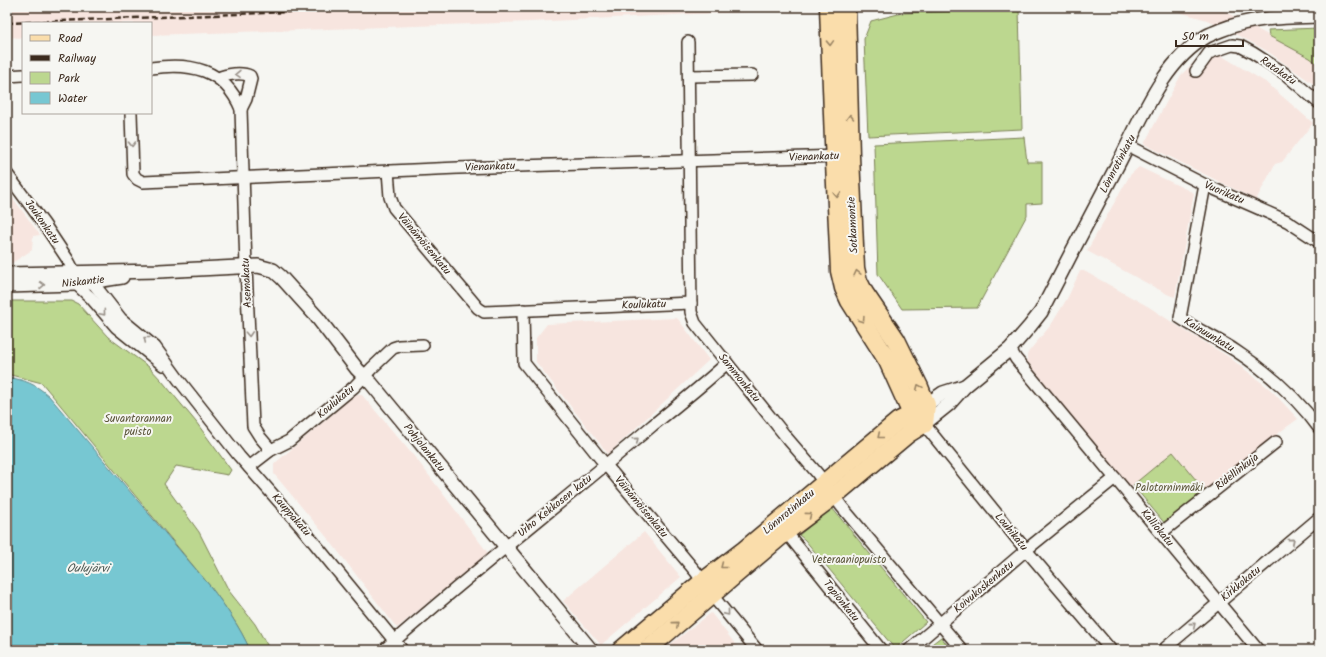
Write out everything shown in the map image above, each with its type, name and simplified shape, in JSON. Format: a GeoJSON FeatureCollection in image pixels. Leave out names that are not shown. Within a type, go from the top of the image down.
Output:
{"type":"FeatureCollection","features":[{"type":"Feature","properties":{"kind":"highway","name":"Sotkamontie"},"geometry":{"type":"LineString","coordinates":[[829,7],[832,79],[855,268],[858,281],[864,293],[896,340],[919,387],[921,414]]}},
{"type":"Feature","properties":{"kind":"highway","name":"Sotkamontie"},"geometry":{"type":"LineString","coordinates":[[842,156],[848,30],[846,7]]}},
{"type":"Feature","properties":{"kind":"main road","name":"Lönnrotinkatu"},"geometry":{"type":"LineString","coordinates":[[647,650],[744,550],[908,434],[921,414]]}},
{"type":"Feature","properties":{"kind":"main road","name":"Lönnrotinkatu"},"geometry":{"type":"LineString","coordinates":[[621,650],[786,532],[829,490]]}},
{"type":"Feature","properties":{"kind":"street","name":"Lönnrotinkatu"},"geometry":{"type":"LineString","coordinates":[[921,414],[949,404],[964,386],[1010,349],[1041,312],[1159,86],[1172,66],[1186,52],[1207,36],[1233,25],[1253,20],[1319,16]]}},
{"type":"Feature","properties":{"kind":"street","name":"Sammonkatu"},"geometry":{"type":"LineString","coordinates":[[688,42],[691,312],[696,323],[727,363],[829,490],[962,650]]}},
{"type":"Feature","properties":{"kind":"street","name":"Ratakatu"},"geometry":{"type":"LineString","coordinates":[[1196,71],[1210,53],[1232,45],[1240,46],[1284,73],[1319,103]]}},
{"type":"Feature","properties":{"kind":"street","name":"Asemakatu"},"geometry":{"type":"LineString","coordinates":[[152,68],[180,67],[202,69],[218,78],[225,84],[241,109],[253,426],[271,450]]}},
{"type":"Feature","properties":{"kind":"street","name":"Asemakatu"},"geometry":{"type":"LineString","coordinates":[[218,78],[227,75],[245,74],[250,76],[251,79],[246,99],[241,109]]}},
{"type":"Feature","properties":{"kind":"street"},"geometry":{"type":"LineString","coordinates":[[688,76],[752,74]]}},
{"type":"Feature","properties":{"kind":"street"},"geometry":{"type":"LineString","coordinates":[[7,76],[22,75]]}},
{"type":"Feature","properties":{"kind":"street","name":"Vienankatu"},"geometry":{"type":"LineString","coordinates":[[131,114],[133,174],[136,179],[143,182],[575,164],[842,156]]}},
{"type":"Feature","properties":{"kind":"street","name":"Vuorikatu"},"geometry":{"type":"LineString","coordinates":[[1128,145],[1205,185],[1287,221],[1319,242]]}},
{"type":"Feature","properties":{"kind":"street","name":"Väinämöisenkatu"},"geometry":{"type":"LineString","coordinates":[[388,171],[390,197],[394,208],[478,308]]}},
{"type":"Feature","properties":{"kind":"street","name":"Joukonkatu"},"geometry":{"type":"LineString","coordinates":[[7,174],[44,224],[68,260],[76,279]]}},
{"type":"Feature","properties":{"kind":"street","name":"Kainuunkatu"},"geometry":{"type":"LineString","coordinates":[[1205,185],[1180,318],[1236,351],[1278,382],[1319,428]]}},
{"type":"Feature","properties":{"kind":"street","name":"Niskantie"},"geometry":{"type":"LineString","coordinates":[[7,286],[159,271],[246,267]]}},
{"type":"Feature","properties":{"kind":"street","name":"Pohjolankatu"},"geometry":{"type":"LineString","coordinates":[[246,267],[261,267],[273,270],[282,277],[591,650]]}},
{"type":"Feature","properties":{"kind":"street","name":"Niskantie"},"geometry":{"type":"LineString","coordinates":[[7,274],[76,279],[93,283],[159,271]]}},
{"type":"Feature","properties":{"kind":"street","name":"Kauppakatu"},"geometry":{"type":"LineString","coordinates":[[76,279],[116,327],[152,355],[180,380]]}},
{"type":"Feature","properties":{"kind":"street","name":"Kauppakatu"},"geometry":{"type":"LineString","coordinates":[[93,283],[121,319],[155,347],[239,456],[302,528],[402,650]]}},
{"type":"Feature","properties":{"kind":"street","name":"Koulukatu"},"geometry":{"type":"LineString","coordinates":[[478,308],[484,312],[691,303]]}},
{"type":"Feature","properties":{"kind":"street","name":"Väinämöisenkatu"},"geometry":{"type":"LineString","coordinates":[[523,310],[524,363],[606,465],[696,572],[757,650]]}},
{"type":"Feature","properties":{"kind":"street","name":"Koulukatu"},"geometry":{"type":"LineString","coordinates":[[249,468],[271,450],[289,441],[354,388],[364,376],[393,348],[399,346],[423,345]]}},
{"type":"Feature","properties":{"kind":"street","name":"Kalliokatu"},"geometry":{"type":"LineString","coordinates":[[1010,349],[1016,359],[1258,650]]}},
{"type":"Feature","properties":{"kind":"street","name":"Urho Kekkosen katu"},"geometry":{"type":"LineString","coordinates":[[384,650],[727,363]]}},
{"type":"Feature","properties":{"kind":"street","name":"Lönnrotinkatu"},"geometry":{"type":"LineString","coordinates":[[921,414],[943,393],[964,386]]}},
{"type":"Feature","properties":{"kind":"street","name":"Louhikatu"},"geometry":{"type":"LineString","coordinates":[[921,414],[1026,550],[1111,650]]}},
{"type":"Feature","properties":{"kind":"street","name":"Ridellinkuja"},"geometry":{"type":"LineString","coordinates":[[1161,533],[1276,442]]}},
{"type":"Feature","properties":{"kind":"street","name":"Koivukoskenkatu"},"geometry":{"type":"LineString","coordinates":[[909,650],[1026,550],[1115,478]]}},
{"type":"Feature","properties":{"kind":"street","name":"Kirkkokatu"},"geometry":{"type":"LineString","coordinates":[[1163,650],[1319,518]]}},
{"type":"Feature","properties":{"kind":"street","name":"Tapionkatu"},"geometry":{"type":"LineString","coordinates":[[786,532],[881,650]]}},
{"type":"Feature","properties":{"kind":"shaded area"},"geometry":{"type":"Polygon","coordinates":[[[7,7],[885,7],[530,22],[152,35],[152,22],[22,22],[22,38],[7,37],[7,7]]]}},
{"type":"Feature","properties":{"kind":"shaded area"},"geometry":{"type":"Polygon","coordinates":[[[1162,7],[1213,7],[1226,12],[1310,58],[1319,65],[1319,88],[1267,51],[1247,40],[1207,20],[1162,7]]]}},
{"type":"Feature","properties":{"kind":"shaded area"},"geometry":{"type":"Polygon","coordinates":[[[1203,53],[1217,53],[1267,83],[1313,123],[1282,162],[1275,164],[1256,200],[1144,144],[1181,75],[1203,53]]]}},
{"type":"Feature","properties":{"kind":"shaded area"},"geometry":{"type":"Polygon","coordinates":[[[1139,167],[1194,193],[1175,297],[1087,251],[1130,175],[1139,167]]]}},
{"type":"Feature","properties":{"kind":"shaded area"},"geometry":{"type":"Polygon","coordinates":[[[7,190],[40,235],[33,236],[32,250],[12,263],[7,263],[7,190]]]}},
{"type":"Feature","properties":{"kind":"shaded area"},"geometry":{"type":"Polygon","coordinates":[[[1080,271],[1084,271],[1149,307],[1229,357],[1271,390],[1298,419],[1277,434],[1206,492],[1173,452],[1130,488],[1027,361],[1029,351],[1051,325],[1068,297],[1080,271]]]}},
{"type":"Feature","properties":{"kind":"shaded area"},"geometry":{"type":"Polygon","coordinates":[[[676,318],[709,360],[608,454],[536,362],[536,338],[547,324],[676,318]]]}},
{"type":"Feature","properties":{"kind":"shaded area"},"geometry":{"type":"Polygon","coordinates":[[[355,395],[362,395],[418,461],[488,553],[397,628],[330,541],[274,474],[274,464],[355,395]]]}},
{"type":"Feature","properties":{"kind":"shaded area"},"geometry":{"type":"Polygon","coordinates":[[[644,532],[681,577],[601,645],[563,601],[644,532]]]}},
{"type":"Feature","properties":{"kind":"shaded area"},"geometry":{"type":"Polygon","coordinates":[[[711,613],[740,650],[663,650],[711,613]]]}},
{"type":"Feature","properties":{"kind":"green space"},"geometry":{"type":"Polygon","coordinates":[[[1019,9],[1022,129],[868,136],[864,39],[871,21],[902,13],[1019,9]]]}},
{"type":"Feature","properties":{"kind":"green space"},"geometry":{"type":"Polygon","coordinates":[[[1319,28],[1319,65],[1310,58],[1269,36],[1268,30],[1319,28]]]}},
{"type":"Feature","properties":{"kind":"green space"},"geometry":{"type":"Polygon","coordinates":[[[1024,137],[1027,162],[1042,162],[1042,203],[1027,204],[1027,215],[977,308],[902,309],[878,274],[874,144],[1024,137]]]}},
{"type":"Feature","properties":{"kind":"green space","name":"Suvantorannan puisto"},"geometry":{"type":"Polygon","coordinates":[[[7,301],[72,301],[78,304],[108,337],[149,367],[196,422],[231,470],[228,475],[176,466],[164,484],[199,532],[229,591],[255,624],[270,650],[250,650],[227,609],[210,586],[42,383],[7,374],[7,301]]]}},
{"type":"Feature","properties":{"kind":"green space","name":"Palotorninmäki"},"geometry":{"type":"Polygon","coordinates":[[[1173,452],[1206,492],[1166,525],[1133,485],[1173,452]]]}},
{"type":"Feature","properties":{"kind":"green space","name":"Veteraaniopuisto"},"geometry":{"type":"Polygon","coordinates":[[[832,508],[926,622],[895,649],[805,540],[799,535],[832,508]]]}},
{"type":"Feature","properties":{"kind":"green space"},"geometry":{"type":"Polygon","coordinates":[[[941,637],[951,650],[924,650],[941,637]]]}},
{"type":"Feature","properties":{"kind":"water","name":"Oulujärvi"},"geometry":{"type":"Polygon","coordinates":[[[7,377],[30,383],[49,396],[210,586],[237,625],[250,650],[7,650],[7,377]]]}},
{"type":"Feature","properties":{"kind":"railway"},"geometry":{"type":"LineString","coordinates":[[33,22],[416,7]]}},
{"type":"Feature","properties":{"kind":"railway"},"geometry":{"type":"LineString","coordinates":[[7,23],[22,22]]}}]}
